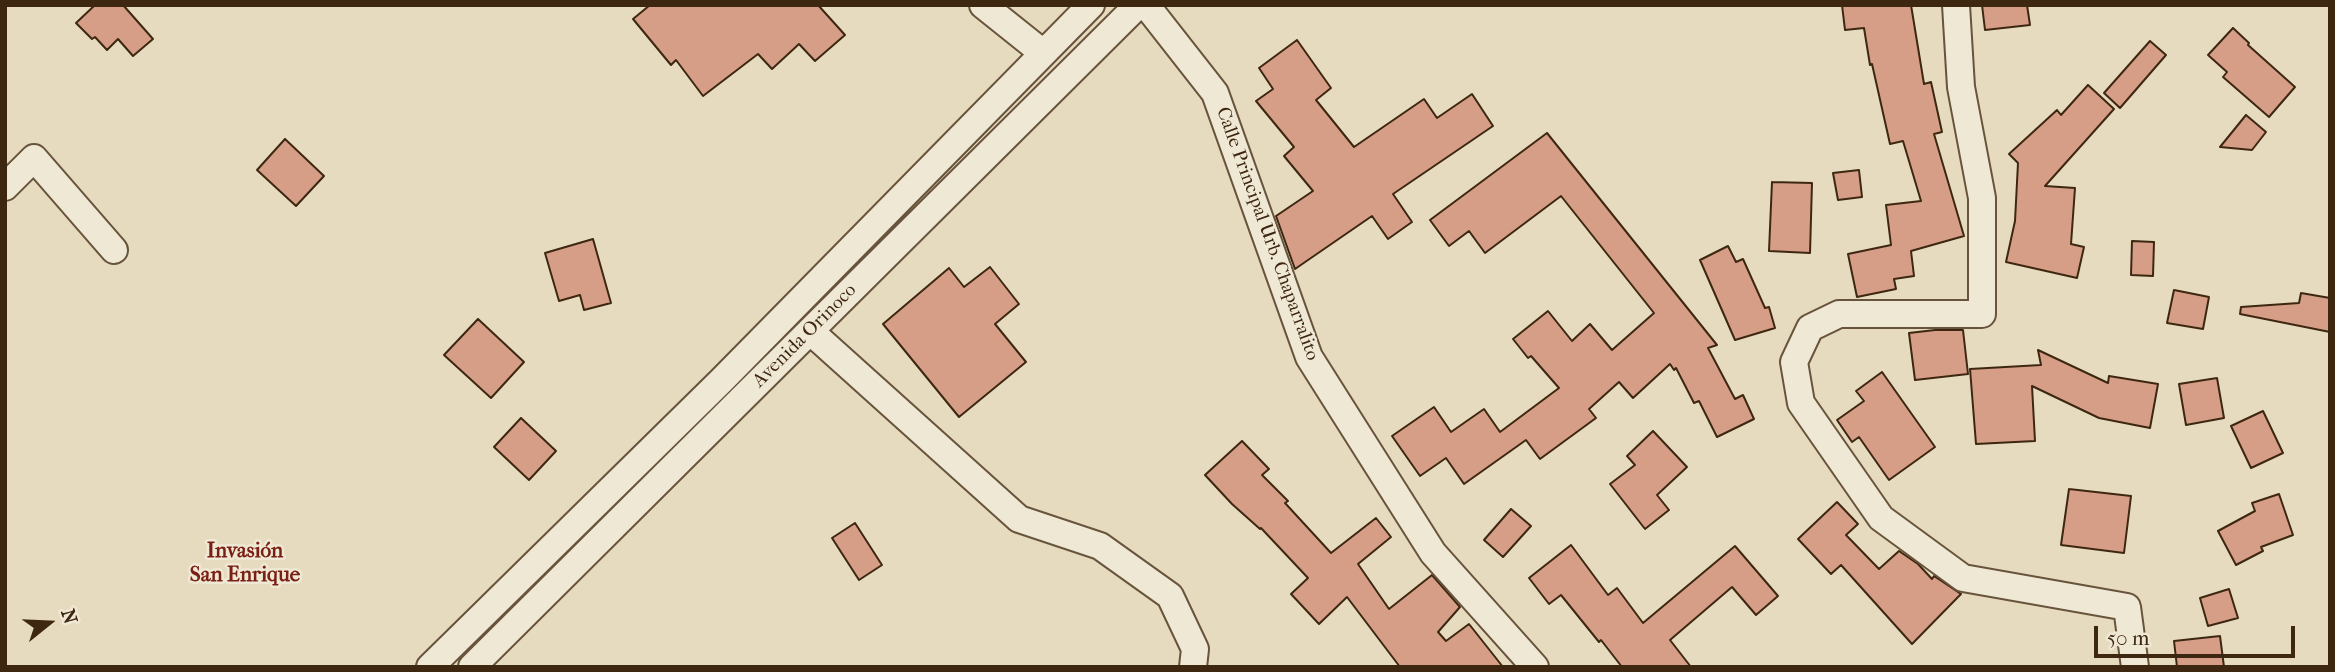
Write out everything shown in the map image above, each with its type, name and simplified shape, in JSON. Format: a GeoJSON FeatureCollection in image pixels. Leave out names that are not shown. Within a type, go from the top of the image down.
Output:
{"type":"FeatureCollection","features":[{"type":"Feature","properties":{"kind":"street"},"geometry":{"type":"LineString","coordinates":[[983,5],[1043,53]]}},
{"type":"Feature","properties":{"kind":"street","name":"Avenida Orinoco"},"geometry":{"type":"LineString","coordinates":[[430,667],[721,381],[1091,5]]}},
{"type":"Feature","properties":{"kind":"street","name":"Avenida Orinoco"},"geometry":{"type":"LineString","coordinates":[[472,667],[1138,5]]}},
{"type":"Feature","properties":{"kind":"street","name":"Calle Principal Urb. Chaparralito"},"geometry":{"type":"LineString","coordinates":[[1146,5],[1215,93],[1309,357],[1433,553],[1535,667]]}},
{"type":"Feature","properties":{"kind":"street"},"geometry":{"type":"LineString","coordinates":[[1956,5],[1961,87],[1982,198],[1982,314],[1839,314],[1810,328],[1794,362],[1801,403],[1881,518],[1963,578],[2127,607],[2135,667]]}},
{"type":"Feature","properties":{"kind":"street"},"geometry":{"type":"LineString","coordinates":[[5,187],[34,158],[114,250]]}},
{"type":"Feature","properties":{"kind":"street"},"geometry":{"type":"LineString","coordinates":[[810,331],[1019,519],[1100,546],[1170,596],[1195,649],[1193,667]]}},
{"type":"Feature","properties":{"kind":"building"},"geometry":{"type":"Polygon","coordinates":[[[95,5],[123,5],[153,39],[133,56],[118,39],[107,50],[76,23],[95,5]]]}},
{"type":"Feature","properties":{"kind":"building"},"geometry":{"type":"Polygon","coordinates":[[[650,5],[818,5],[845,35],[815,61],[799,44],[772,69],[758,54],[703,96],[676,60],[671,65],[633,19],[650,5]]]}},
{"type":"Feature","properties":{"kind":"building"},"geometry":{"type":"Polygon","coordinates":[[[1842,5],[1911,5],[1924,84],[1931,82],[1942,132],[1934,134],[1964,236],[1911,251],[1914,276],[1894,279],[1896,289],[1857,297],[1848,254],[1891,245],[1886,205],[1921,201],[1903,141],[1890,144],[1872,64],[1870,65],[1864,28],[1845,30],[1842,5]]]}},
{"type":"Feature","properties":{"kind":"building"},"geometry":{"type":"Polygon","coordinates":[[[1982,5],[2027,5],[2030,25],[1985,30],[1982,5]]]}},
{"type":"Feature","properties":{"kind":"building"},"geometry":{"type":"Polygon","coordinates":[[[2233,28],[2295,87],[2269,117],[2223,77],[2227,72],[2208,55],[2233,28]]]}},
{"type":"Feature","properties":{"kind":"building"},"geometry":{"type":"Polygon","coordinates":[[[1297,40],[1331,88],[1316,100],[1354,147],[1424,99],[1437,118],[1472,94],[1493,126],[1393,194],[1412,222],[1388,239],[1372,216],[1295,269],[1276,216],[1313,191],[1284,156],[1294,147],[1256,101],[1273,89],[1259,68],[1297,40]]]}},
{"type":"Feature","properties":{"kind":"building"},"geometry":{"type":"Polygon","coordinates":[[[2150,41],[2166,55],[2120,108],[2104,93],[2150,41]]]}},
{"type":"Feature","properties":{"kind":"building"},"geometry":{"type":"Polygon","coordinates":[[[2088,85],[2114,109],[2045,186],[2075,188],[2071,244],[2084,247],[2077,278],[2006,262],[2015,221],[2018,163],[2009,154],[2057,110],[2061,115],[2088,85]]]}},
{"type":"Feature","properties":{"kind":"building"},"geometry":{"type":"Polygon","coordinates":[[[2246,115],[2266,132],[2252,150],[2220,147],[2246,115]]]}},
{"type":"Feature","properties":{"kind":"building"},"geometry":{"type":"Polygon","coordinates":[[[1547,133],[1717,345],[1708,348],[1735,399],[1743,395],[1754,419],[1717,437],[1699,401],[1694,403],[1676,368],[1674,370],[1670,364],[1633,398],[1619,382],[1589,409],[1596,418],[1540,459],[1526,440],[1464,484],[1446,458],[1420,476],[1392,436],[1434,407],[1451,432],[1484,409],[1500,432],[1559,388],[1513,339],[1548,311],[1572,341],[1590,324],[1612,350],[1654,313],[1561,196],[1485,253],[1469,231],[1449,246],[1430,220],[1547,133]]]}},
{"type":"Feature","properties":{"kind":"building"},"geometry":{"type":"Polygon","coordinates":[[[285,139],[324,176],[296,206],[257,170],[285,139]]]}},
{"type":"Feature","properties":{"kind":"building"},"geometry":{"type":"Polygon","coordinates":[[[1859,170],[1862,197],[1838,200],[1833,173],[1859,170]]]}},
{"type":"Feature","properties":{"kind":"building"},"geometry":{"type":"Polygon","coordinates":[[[1772,182],[1812,183],[1810,253],[1769,251],[1772,182]]]}},
{"type":"Feature","properties":{"kind":"building"},"geometry":{"type":"Polygon","coordinates":[[[593,239],[611,303],[584,310],[580,295],[559,301],[545,253],[593,239]]]}},
{"type":"Feature","properties":{"kind":"building"},"geometry":{"type":"Polygon","coordinates":[[[2132,241],[2154,242],[2153,276],[2131,275],[2132,241]]]}},
{"type":"Feature","properties":{"kind":"building"},"geometry":{"type":"Polygon","coordinates":[[[1728,246],[1736,262],[1743,259],[1765,308],[1769,307],[1775,328],[1735,340],[1700,260],[1728,246]]]}},
{"type":"Feature","properties":{"kind":"building"},"geometry":{"type":"Polygon","coordinates":[[[990,267],[1019,304],[995,324],[1026,362],[959,417],[883,324],[949,268],[964,287],[990,267]]]}},
{"type":"Feature","properties":{"kind":"building"},"geometry":{"type":"Polygon","coordinates":[[[2174,290],[2209,297],[2203,329],[2167,323],[2174,290]]]}},
{"type":"Feature","properties":{"kind":"building"},"geometry":{"type":"Polygon","coordinates":[[[2301,293],[2330,298],[2330,332],[2240,314],[2241,307],[2299,303],[2301,293]]]}},
{"type":"Feature","properties":{"kind":"building"},"geometry":{"type":"Polygon","coordinates":[[[478,319],[524,362],[491,398],[444,355],[478,319]]]}},
{"type":"Feature","properties":{"kind":"building"},"geometry":{"type":"Polygon","coordinates":[[[1963,330],[1968,374],[1915,380],[1909,333],[1963,330]]]}},
{"type":"Feature","properties":{"kind":"building"},"geometry":{"type":"Polygon","coordinates":[[[2038,350],[2108,383],[2109,376],[2158,384],[2150,428],[2099,418],[2032,386],[2035,441],[1976,444],[1970,369],[2041,365],[2038,350]]]}},
{"type":"Feature","properties":{"kind":"building"},"geometry":{"type":"Polygon","coordinates":[[[1882,372],[1935,447],[1889,480],[1859,437],[1852,442],[1837,420],[1864,401],[1856,391],[1882,372]]]}},
{"type":"Feature","properties":{"kind":"building"},"geometry":{"type":"Polygon","coordinates":[[[2217,378],[2224,418],[2186,425],[2179,384],[2217,378]]]}},
{"type":"Feature","properties":{"kind":"building"},"geometry":{"type":"Polygon","coordinates":[[[2263,411],[2283,453],[2251,468],[2231,426],[2263,411]]]}},
{"type":"Feature","properties":{"kind":"building"},"geometry":{"type":"Polygon","coordinates":[[[521,418],[556,451],[529,480],[494,447],[521,418]]]}},
{"type":"Feature","properties":{"kind":"building"},"geometry":{"type":"Polygon","coordinates":[[[1653,431],[1687,467],[1657,495],[1669,510],[1645,529],[1610,484],[1635,465],[1627,456],[1653,431]]]}},
{"type":"Feature","properties":{"kind":"building"},"geometry":{"type":"Polygon","coordinates":[[[1242,441],[1269,469],[1262,475],[1288,501],[1285,503],[1331,553],[1376,518],[1391,537],[1358,564],[1389,609],[1432,575],[1460,607],[1438,632],[1446,641],[1469,624],[1503,667],[1400,667],[1347,597],[1319,624],[1291,594],[1308,578],[1261,528],[1232,504],[1205,475],[1242,441]]]}},
{"type":"Feature","properties":{"kind":"building"},"geometry":{"type":"Polygon","coordinates":[[[2069,489],[2131,496],[2124,553],[2061,545],[2069,489]]]}},
{"type":"Feature","properties":{"kind":"building"},"geometry":{"type":"Polygon","coordinates":[[[2279,494],[2293,535],[2261,547],[2263,551],[2236,565],[2218,531],[2255,511],[2252,503],[2279,494]]]}},
{"type":"Feature","properties":{"kind":"building"},"geometry":{"type":"Polygon","coordinates":[[[1837,502],[1858,524],[1846,535],[1879,569],[1899,551],[1918,564],[1932,579],[1934,576],[1961,594],[1912,644],[1841,565],[1831,574],[1798,539],[1837,502]]]}},
{"type":"Feature","properties":{"kind":"building"},"geometry":{"type":"Polygon","coordinates":[[[1511,509],[1531,526],[1503,557],[1484,540],[1511,509]]]}},
{"type":"Feature","properties":{"kind":"building"},"geometry":{"type":"Polygon","coordinates":[[[855,523],[882,565],[859,580],[832,538],[855,523]]]}},
{"type":"Feature","properties":{"kind":"building"},"geometry":{"type":"Polygon","coordinates":[[[1571,545],[1608,595],[1617,588],[1643,623],[1735,546],[1778,596],[1756,615],[1732,587],[1670,640],[1691,667],[1622,667],[1561,595],[1549,604],[1529,578],[1571,545]]]}},
{"type":"Feature","properties":{"kind":"building"},"geometry":{"type":"Polygon","coordinates":[[[2229,589],[2238,618],[2208,626],[2200,598],[2229,589]]]}},
{"type":"Feature","properties":{"kind":"building"},"geometry":{"type":"Polygon","coordinates":[[[2220,636],[2224,667],[2177,667],[2174,641],[2220,636]]]}},
{"type":"Feature","properties":{"kind":"district","name":"Invasión San Enrique"},"geometry":{"type":"Point","coordinates":[245,564]}}]}
